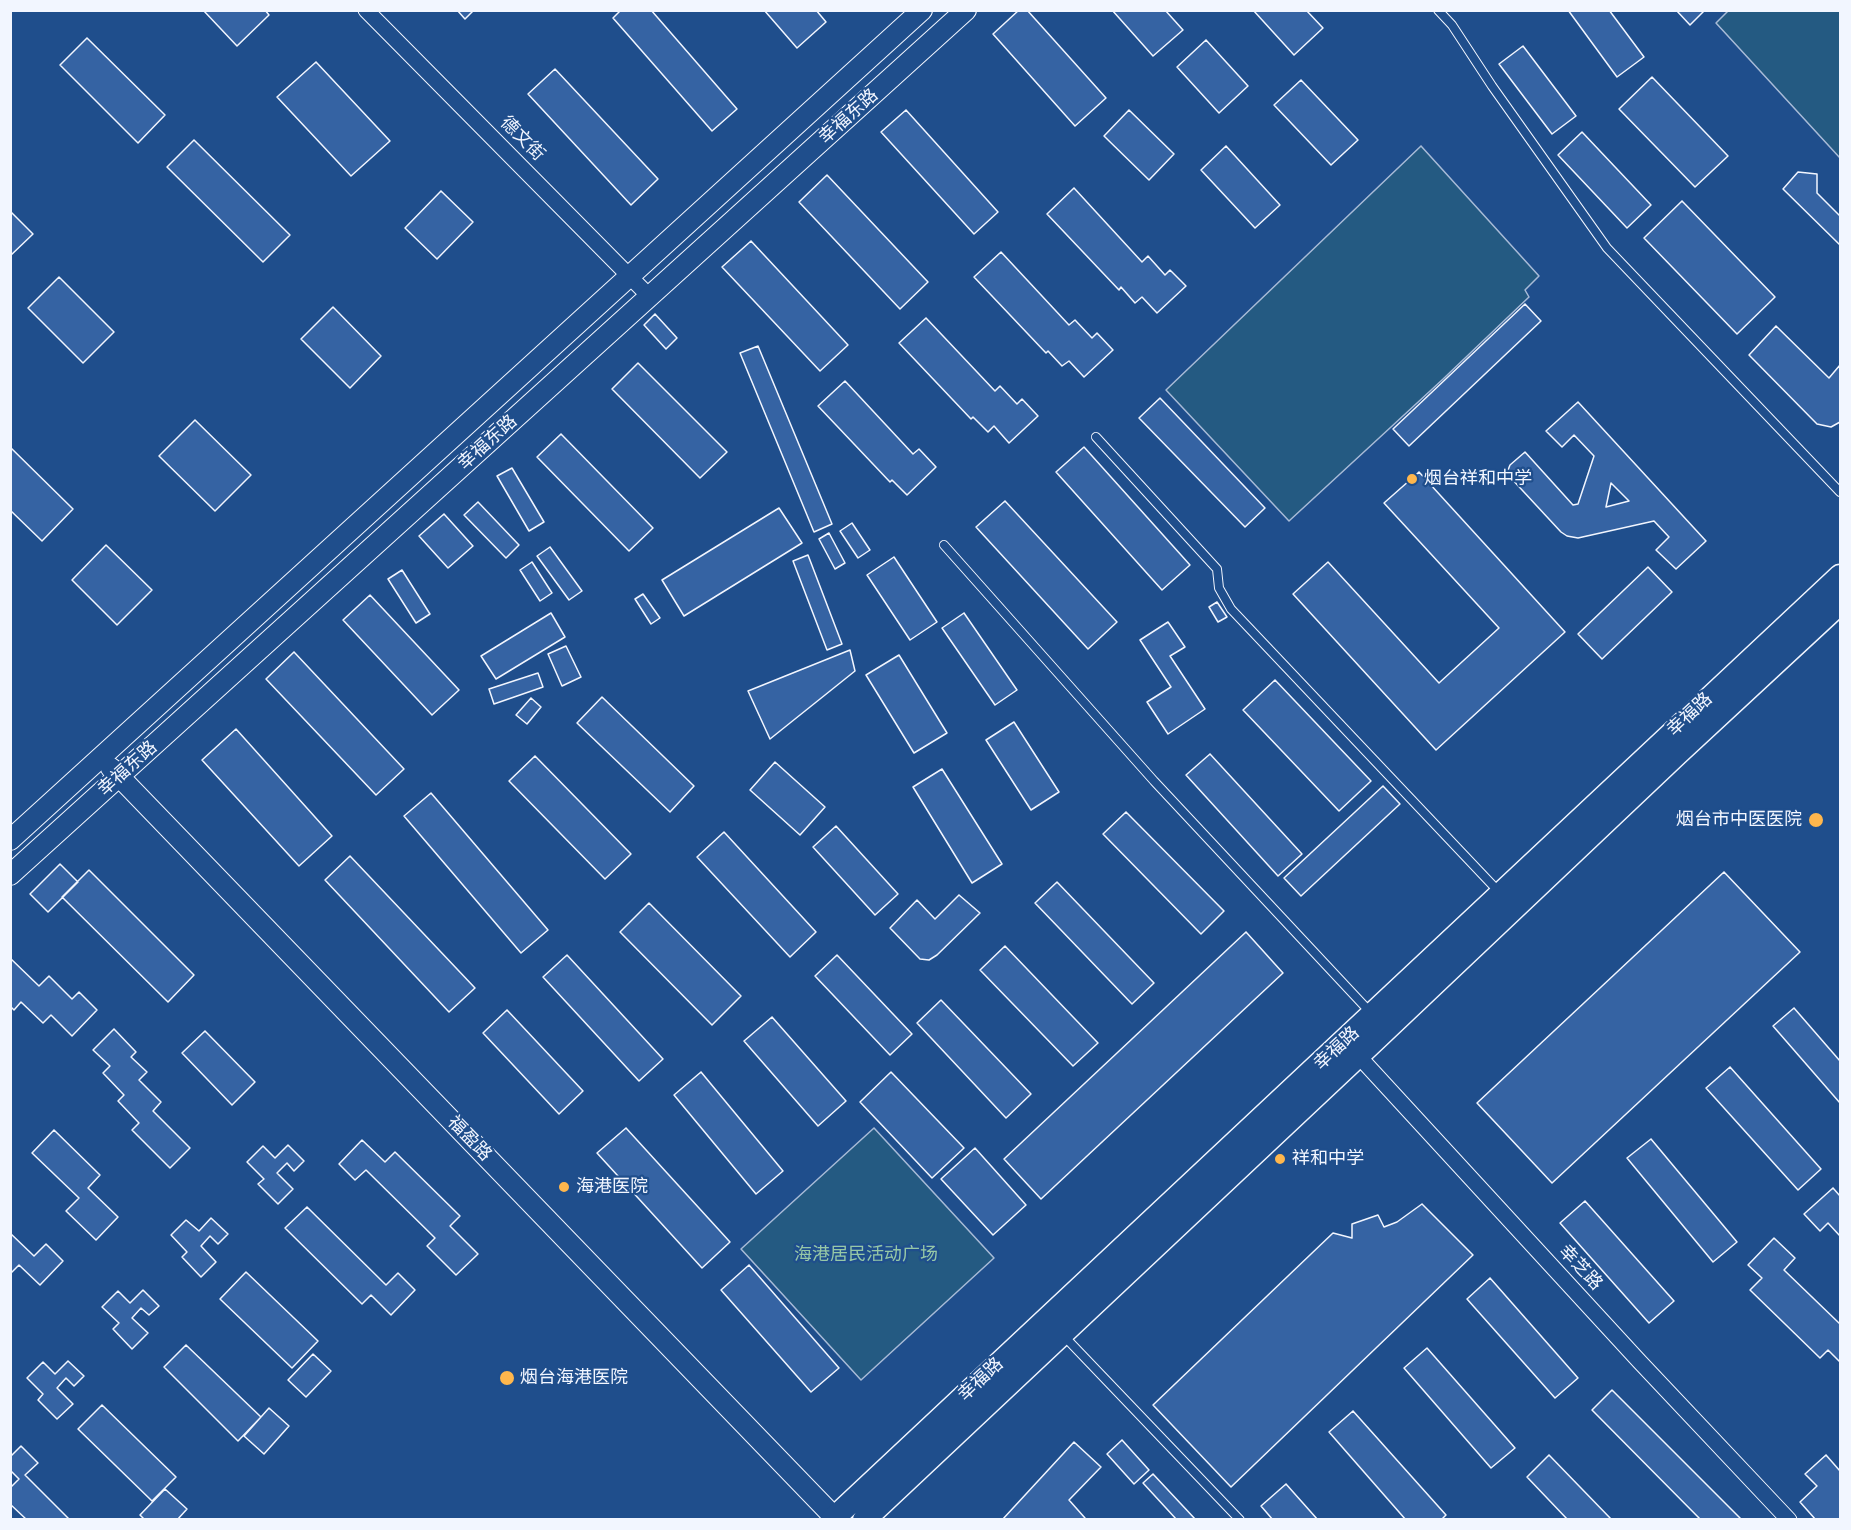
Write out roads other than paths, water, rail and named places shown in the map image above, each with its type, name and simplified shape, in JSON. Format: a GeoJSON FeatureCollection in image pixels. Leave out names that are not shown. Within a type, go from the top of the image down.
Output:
{"type":"FeatureCollection","features":[{"type":"Feature","properties":{"kind":"main road","name":"幸福路"},"geometry":{"type":"LineString","coordinates":[[864,1520],[1062,1334],[1352,1048],[1373,1015],[1840,576]]}},
{"type":"Feature","properties":{"kind":"main road","name":"幸福路"},"geometry":{"type":"LineString","coordinates":[[834,1519],[1686,746],[1840,603]]}},
{"type":"Feature","properties":{"kind":"street","name":"德文街"},"geometry":{"type":"LineString","coordinates":[[366,10],[650,297]]}},
{"type":"Feature","properties":{"kind":"street","name":"幸福东路"},"geometry":{"type":"LineString","coordinates":[[10,840],[922,10]]}},
{"type":"Feature","properties":{"kind":"street","name":"幸福东路"},"geometry":{"type":"LineString","coordinates":[[10,875],[966,10]]}},
{"type":"Feature","properties":{"kind":"street","name":"福盈路"},"geometry":{"type":"LineString","coordinates":[[100,758],[834,1519]]}},
{"type":"Feature","properties":{"kind":"street","name":"幸芝路"},"geometry":{"type":"LineString","coordinates":[[1352,1048],[1631,1353],[1789,1520]]}},
{"type":"Feature","properties":{"kind":"lane"},"geometry":{"type":"LineString","coordinates":[[1438,10],[1452,25],[1492,86],[1607,248],[1840,492]]}},
{"type":"Feature","properties":{"kind":"lane"},"geometry":{"type":"LineString","coordinates":[[1096,437],[1217,569],[1220,588],[1231,609],[1501,894]]}},
{"type":"Feature","properties":{"kind":"lane"},"geometry":{"type":"LineString","coordinates":[[944,545],[1154,781],[1373,1015]]}},
{"type":"Feature","properties":{"kind":"lane"},"geometry":{"type":"LineString","coordinates":[[1062,1334],[1240,1520]]}},
{"type":"Feature","properties":{"kind":"place","name":"烟台祥和中学"},"geometry":{"type":"Point","coordinates":[1412,479]}},
{"type":"Feature","properties":{"kind":"place","name":"烟台市中医医院"},"geometry":{"type":"Point","coordinates":[1816,820]}},
{"type":"Feature","properties":{"kind":"place","name":"祥和中学"},"geometry":{"type":"Point","coordinates":[1280,1159]}},
{"type":"Feature","properties":{"kind":"place","name":"海港医院"},"geometry":{"type":"Point","coordinates":[564,1187]}},
{"type":"Feature","properties":{"kind":"place","name":"烟台海港医院"},"geometry":{"type":"Point","coordinates":[507,1378]}},
{"type":"Feature","properties":{"kind":"park label","name":"海港居民活动广场"},"geometry":{"type":"Point","coordinates":[866,1255]}}]}
